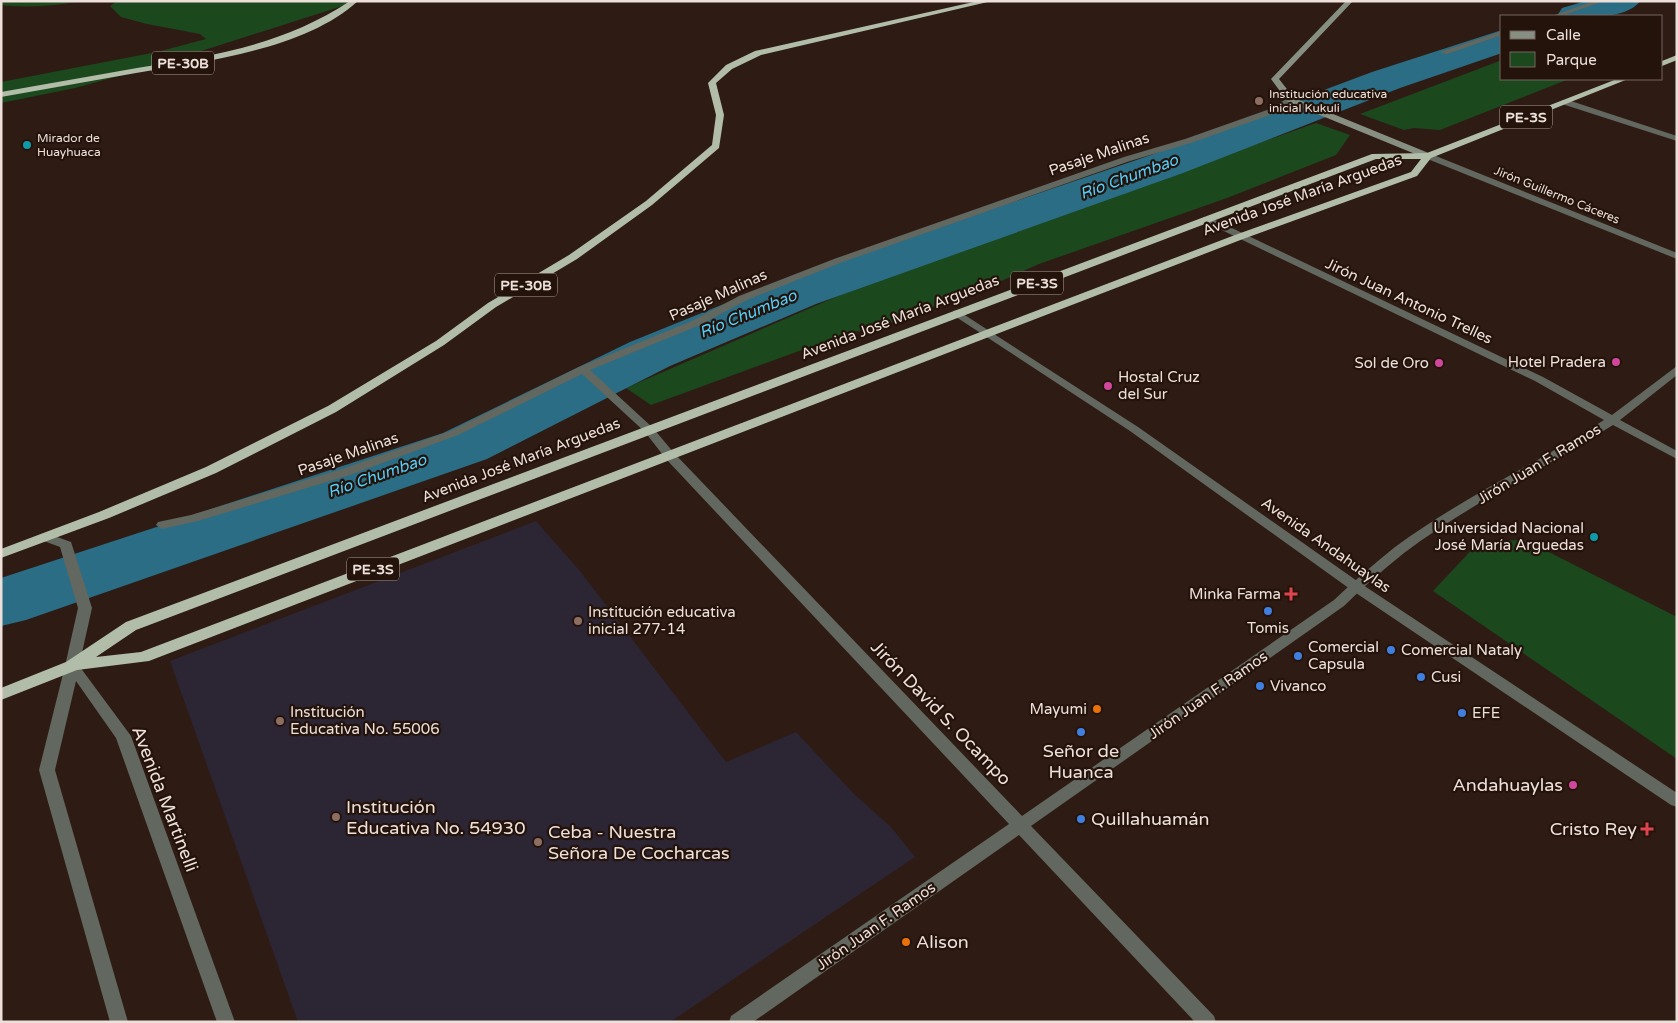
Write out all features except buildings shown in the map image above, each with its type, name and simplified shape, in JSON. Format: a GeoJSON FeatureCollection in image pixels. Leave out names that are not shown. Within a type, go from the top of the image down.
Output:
{"type":"FeatureCollection","features":[{"type":"Feature","properties":{"kind":"highway","name":"PE-30B"},"geometry":{"type":"LineString","coordinates":[[1,95],[246,50],[284,40],[333,16],[355,1]]}},
{"type":"Feature","properties":{"kind":"highway","name":"PE-30B"},"geometry":{"type":"LineString","coordinates":[[1,554],[211,470],[332,409],[440,343],[492,305],[574,256],[649,203],[716,146],[720,115],[712,83],[729,67],[758,53],[990,1]]}},
{"type":"Feature","properties":{"kind":"highway"},"geometry":{"type":"LineString","coordinates":[[1665,63],[1677,59]]}},
{"type":"Feature","properties":{"kind":"highway","name":"PE-3S"},"geometry":{"type":"LineString","coordinates":[[1428,156],[1621,80]]}},
{"type":"Feature","properties":{"kind":"highway","name":"Avenida José María Arguedas"},"geometry":{"type":"LineString","coordinates":[[72,666],[131,626],[828,364],[1206,219],[1375,156],[1428,156]]}},
{"type":"Feature","properties":{"kind":"highway","name":"Avenida José María Arguedas"},"geometry":{"type":"LineString","coordinates":[[72,666],[143,657],[1239,237],[1414,174],[1428,156]]}},
{"type":"Feature","properties":{"kind":"highway","name":"PE-3S"},"geometry":{"type":"LineString","coordinates":[[1,694],[72,666]]}},
{"type":"Feature","properties":{"kind":"main road"},"geometry":{"type":"LineString","coordinates":[[1350,1],[1275,79],[1294,101],[1428,156]]}},
{"type":"Feature","properties":{"kind":"street"},"geometry":{"type":"LineString","coordinates":[[1558,15],[1602,1]]}},
{"type":"Feature","properties":{"kind":"street"},"geometry":{"type":"LineString","coordinates":[[1444,52],[1500,34]]}},
{"type":"Feature","properties":{"kind":"street","name":"Pasaje Malinas"},"geometry":{"type":"LineString","coordinates":[[162,525],[194,518],[346,472],[454,433],[585,370],[696,323],[743,298],[837,261],[1128,159],[1215,132],[1294,101]]}},
{"type":"Feature","properties":{"kind":"street"},"geometry":{"type":"LineString","coordinates":[[1565,102],[1677,139]]}},
{"type":"Feature","properties":{"kind":"street","name":"Jirón Guillermo Cáceres"},"geometry":{"type":"LineString","coordinates":[[1428,156],[1677,256]]}},
{"type":"Feature","properties":{"kind":"street","name":"Jirón Juan Antonio Trelles"},"geometry":{"type":"LineString","coordinates":[[1206,219],[1239,237],[1540,379],[1611,421],[1677,456]]}},
{"type":"Feature","properties":{"kind":"street","name":"Avenida Andahuaylas"},"geometry":{"type":"LineString","coordinates":[[957,313],[985,334],[1134,429],[1355,586],[1677,801]]}},
{"type":"Feature","properties":{"kind":"street","name":"Jirón Juan F. Ramos"},"geometry":{"type":"LineString","coordinates":[[738,1022],[1339,603],[1355,586],[1410,542],[1611,421],[1677,369]]}},
{"type":"Feature","properties":{"kind":"street","name":"Jirón David S. Ocampo"},"geometry":{"type":"LineString","coordinates":[[585,370],[650,430],[670,456],[1207,1022]]}},
{"type":"Feature","properties":{"kind":"street"},"geometry":{"type":"LineString","coordinates":[[46,537],[66,546],[85,608],[47,770],[119,1022]]}},
{"type":"Feature","properties":{"kind":"street","name":"Avenida Martinelli"},"geometry":{"type":"LineString","coordinates":[[72,666],[124,736],[226,1022]]}},
{"type":"Feature","properties":{"kind":"shaded area"},"geometry":{"type":"Polygon","coordinates":[[[536,521],[580,571],[726,762],[796,732],[854,794],[891,827],[915,857],[670,1022],[298,1022],[170,661],[536,521]]]}},
{"type":"Feature","properties":{"kind":"green space"},"geometry":{"type":"Polygon","coordinates":[[[1,1],[81,1],[52,5],[11,6],[1,5],[1,1]]]}},
{"type":"Feature","properties":{"kind":"green space"},"geometry":{"type":"Polygon","coordinates":[[[117,1],[358,1],[148,68],[75,88],[1,103],[1,82],[157,52],[206,39],[200,34],[121,17],[110,6],[117,1]]]}},
{"type":"Feature","properties":{"kind":"green space"},"geometry":{"type":"Polygon","coordinates":[[[1500,61],[1500,80],[1566,80],[1440,130],[1414,128],[1404,130],[1360,114],[1500,61]]]}},
{"type":"Feature","properties":{"kind":"green space"},"geometry":{"type":"Polygon","coordinates":[[[1316,123],[1350,135],[1336,155],[1227,198],[1039,264],[999,282],[871,330],[851,332],[651,405],[626,388],[898,270],[1316,123]]]}},
{"type":"Feature","properties":{"kind":"green space"},"geometry":{"type":"Polygon","coordinates":[[[1525,540],[1677,617],[1677,759],[1433,591],[1480,541],[1525,540]]]}},
{"type":"Feature","properties":{"kind":"waterway","name":"Río Chumbao"},"geometry":{"type":"LineString","coordinates":[[1578,15],[1623,1]]}},
{"type":"Feature","properties":{"kind":"waterway","name":"Río Chumbao"},"geometry":{"type":"LineString","coordinates":[[1,603],[465,446],[650,354],[797,293],[1167,164],[1386,80],[1500,42]]}},
{"type":"Feature","properties":{"kind":"place","name":"Institución educativa inicial Kukuli"},"geometry":{"type":"Point","coordinates":[1259,101]}},
{"type":"Feature","properties":{"kind":"place","name":"Mirador de Huayhuaca"},"geometry":{"type":"Point","coordinates":[27,145]}},
{"type":"Feature","properties":{"kind":"place","name":"Hotel Pradera"},"geometry":{"type":"Point","coordinates":[1616,362]}},
{"type":"Feature","properties":{"kind":"place","name":"Sol de Oro"},"geometry":{"type":"Point","coordinates":[1439,363]}},
{"type":"Feature","properties":{"kind":"place","name":"Hostal Cruz del Sur"},"geometry":{"type":"Point","coordinates":[1108,386]}},
{"type":"Feature","properties":{"kind":"place","name":"Universidad Nacional José María Arguedas"},"geometry":{"type":"Point","coordinates":[1594,537]}},
{"type":"Feature","properties":{"kind":"place","name":"Minka Farma"},"geometry":{"type":"Point","coordinates":[1291,594]}},
{"type":"Feature","properties":{"kind":"place","name":"Tomis"},"geometry":{"type":"Point","coordinates":[1268,611]}},
{"type":"Feature","properties":{"kind":"place","name":"Institución educativa inicial 277-14"},"geometry":{"type":"Point","coordinates":[578,621]}},
{"type":"Feature","properties":{"kind":"place","name":"Comercial Nataly"},"geometry":{"type":"Point","coordinates":[1391,650]}},
{"type":"Feature","properties":{"kind":"place","name":"Comercial Capsula"},"geometry":{"type":"Point","coordinates":[1298,656]}},
{"type":"Feature","properties":{"kind":"place","name":"Cusi"},"geometry":{"type":"Point","coordinates":[1421,677]}},
{"type":"Feature","properties":{"kind":"place","name":"Vivanco"},"geometry":{"type":"Point","coordinates":[1260,686]}},
{"type":"Feature","properties":{"kind":"place","name":"Mayumi"},"geometry":{"type":"Point","coordinates":[1097,709]}},
{"type":"Feature","properties":{"kind":"place","name":"EFE"},"geometry":{"type":"Point","coordinates":[1462,713]}},
{"type":"Feature","properties":{"kind":"place","name":"Institución Educativa No. 55006"},"geometry":{"type":"Point","coordinates":[280,721]}},
{"type":"Feature","properties":{"kind":"place","name":"Señor de Huanca"},"geometry":{"type":"Point","coordinates":[1081,732]}},
{"type":"Feature","properties":{"kind":"place","name":"Andahuaylas"},"geometry":{"type":"Point","coordinates":[1573,785]}},
{"type":"Feature","properties":{"kind":"place","name":"Institución Educativa No. 54930"},"geometry":{"type":"Point","coordinates":[336,817]}},
{"type":"Feature","properties":{"kind":"place","name":"Quillahuamán"},"geometry":{"type":"Point","coordinates":[1081,819]}},
{"type":"Feature","properties":{"kind":"place","name":"Cristo Rey"},"geometry":{"type":"Point","coordinates":[1647,829]}},
{"type":"Feature","properties":{"kind":"place","name":"Ceba - Nuestra Señora De Cocharcas"},"geometry":{"type":"Point","coordinates":[538,842]}},
{"type":"Feature","properties":{"kind":"place","name":"Alison"},"geometry":{"type":"Point","coordinates":[906,942]}}]}
